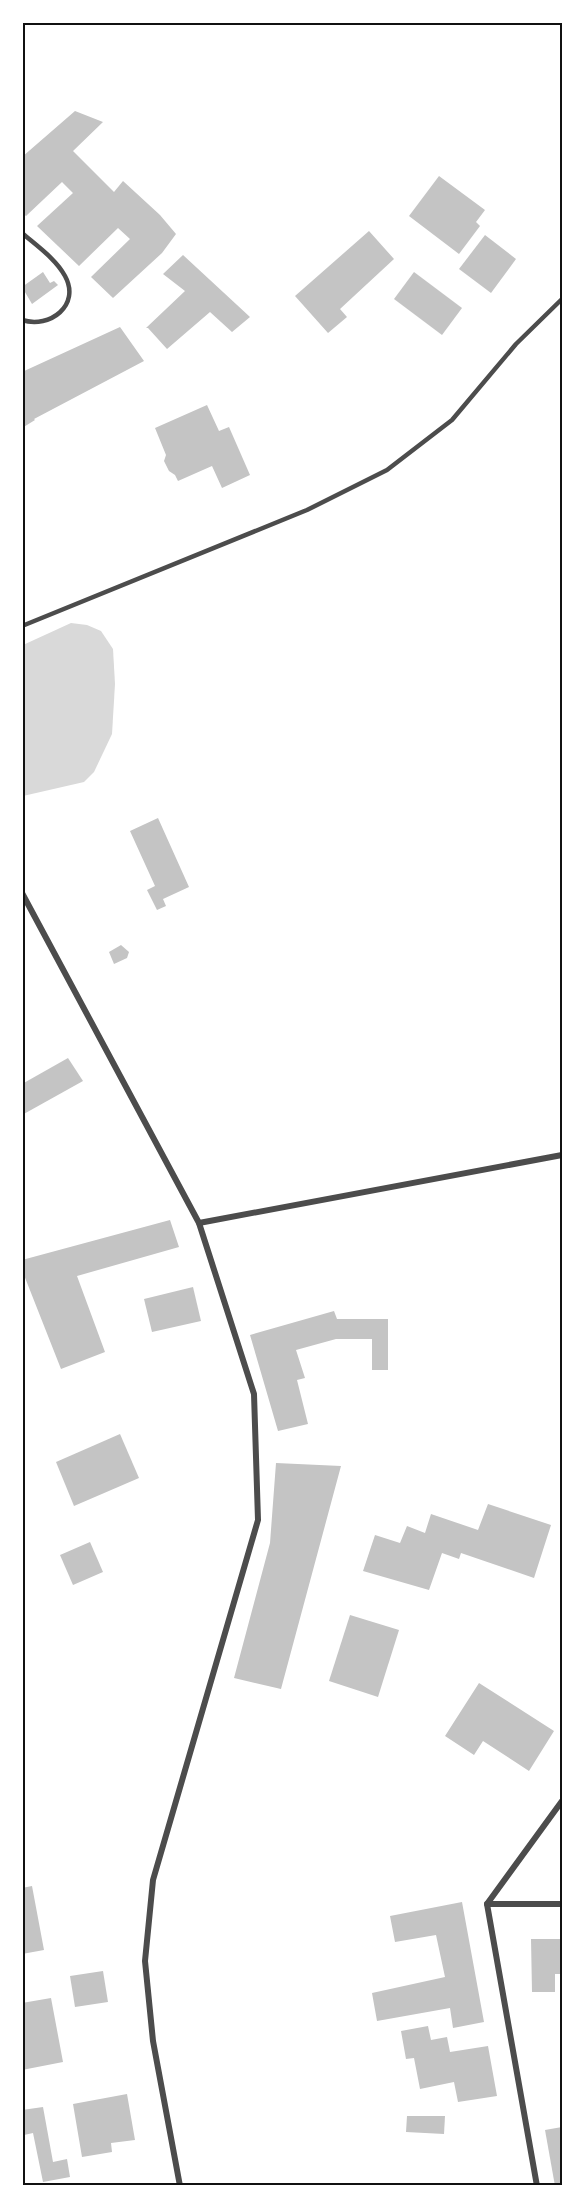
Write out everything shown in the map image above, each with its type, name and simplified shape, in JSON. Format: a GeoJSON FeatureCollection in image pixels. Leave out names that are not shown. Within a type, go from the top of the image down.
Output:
{"type":"FeatureCollection","features":[{"type":"Feature","properties":{"kind":"street"},"geometry":{"type":"LineString","coordinates":[[22,893],[198,1223],[254,1394],[258,1520],[153,1880],[145,1961],[153,2041],[180,2186]]}},
{"type":"Feature","properties":{"kind":"street"},"geometry":{"type":"LineString","coordinates":[[198,1223],[562,1155]]}},
{"type":"Feature","properties":{"kind":"street"},"geometry":{"type":"LineString","coordinates":[[537,2186],[487,1904],[562,1802]]}},
{"type":"Feature","properties":{"kind":"street"},"geometry":{"type":"LineString","coordinates":[[487,1904],[562,1904]]}},
{"type":"Feature","properties":{"kind":"lane"},"geometry":{"type":"LineString","coordinates":[[22,233],[55,262],[66,277],[69,287],[64,308],[56,316],[35,323],[22,320]]}},
{"type":"Feature","properties":{"kind":"lane"},"geometry":{"type":"LineString","coordinates":[[22,626],[306,510],[387,470],[452,420],[516,344],[562,299]]}},
{"type":"Feature","properties":{"kind":"shaded area"},"geometry":{"type":"Polygon","coordinates":[[[71,623],[87,625],[101,631],[113,649],[115,684],[112,734],[94,772],[84,782],[23,796],[23,645],[71,623]]]}},
{"type":"Feature","properties":{"kind":"building"},"geometry":{"type":"Polygon","coordinates":[[[75,111],[103,122],[73,151],[114,192],[123,181],[160,215],[176,234],[162,253],[113,298],[91,277],[130,239],[118,228],[79,266],[37,226],[73,193],[62,182],[26,216],[22,213],[22,157],[75,111]]]}},
{"type":"Feature","properties":{"kind":"building"},"geometry":{"type":"Polygon","coordinates":[[[439,176],[485,210],[476,222],[480,226],[459,254],[409,216],[439,176]]]}},
{"type":"Feature","properties":{"kind":"building"},"geometry":{"type":"Polygon","coordinates":[[[369,231],[394,259],[340,309],[347,317],[328,333],[295,296],[369,231]]]}},
{"type":"Feature","properties":{"kind":"building"},"geometry":{"type":"Polygon","coordinates":[[[485,235],[516,259],[491,293],[459,269],[485,235]]]}},
{"type":"Feature","properties":{"kind":"building"},"geometry":{"type":"Polygon","coordinates":[[[183,255],[250,317],[232,332],[210,312],[167,349],[146,328],[185,291],[163,274],[183,255]]]}},
{"type":"Feature","properties":{"kind":"building"},"geometry":{"type":"Polygon","coordinates":[[[43,272],[50,283],[54,281],[58,285],[32,304],[22,287],[43,272]]]}},
{"type":"Feature","properties":{"kind":"building"},"geometry":{"type":"Polygon","coordinates":[[[414,272],[462,308],[442,335],[394,299],[414,272]]]}},
{"type":"Feature","properties":{"kind":"building"},"geometry":{"type":"Polygon","coordinates":[[[120,327],[144,361],[34,419],[22,428],[22,372],[120,327]]]}},
{"type":"Feature","properties":{"kind":"building"},"geometry":{"type":"Polygon","coordinates":[[[207,405],[219,431],[229,427],[250,475],[222,488],[212,466],[178,481],[164,461],[166,455],[155,428],[207,405]]]}},
{"type":"Feature","properties":{"kind":"building"},"geometry":{"type":"Polygon","coordinates":[[[158,818],[189,887],[163,899],[166,906],[157,910],[147,890],[155,886],[130,831],[158,818]]]}},
{"type":"Feature","properties":{"kind":"building"},"geometry":{"type":"Polygon","coordinates":[[[121,945],[129,952],[127,958],[114,964],[109,952],[121,945]]]}},
{"type":"Feature","properties":{"kind":"building"},"geometry":{"type":"Polygon","coordinates":[[[68,1058],[83,1081],[22,1115],[22,1084],[68,1058]]]}},
{"type":"Feature","properties":{"kind":"building"},"geometry":{"type":"Polygon","coordinates":[[[170,1220],[179,1247],[77,1276],[105,1352],[61,1369],[22,1270],[22,1260],[170,1220]]]}},
{"type":"Feature","properties":{"kind":"building"},"geometry":{"type":"Polygon","coordinates":[[[193,1287],[201,1321],[152,1332],[144,1299],[193,1287]]]}},
{"type":"Feature","properties":{"kind":"building"},"geometry":{"type":"Polygon","coordinates":[[[334,1311],[337,1319],[388,1319],[388,1370],[372,1370],[372,1339],[336,1339],[296,1350],[305,1378],[297,1380],[308,1424],[278,1431],[250,1335],[334,1311]]]}},
{"type":"Feature","properties":{"kind":"building"},"geometry":{"type":"Polygon","coordinates":[[[120,1434],[139,1478],[74,1506],[56,1462],[120,1434]]]}},
{"type":"Feature","properties":{"kind":"building"},"geometry":{"type":"Polygon","coordinates":[[[276,1463],[341,1466],[281,1689],[234,1678],[270,1543],[276,1463]]]}},
{"type":"Feature","properties":{"kind":"building"},"geometry":{"type":"Polygon","coordinates":[[[488,1504],[551,1525],[534,1578],[461,1553],[459,1559],[442,1553],[429,1590],[363,1571],[375,1535],[400,1543],[407,1526],[425,1533],[431,1514],[478,1530],[488,1504]]]}},
{"type":"Feature","properties":{"kind":"building"},"geometry":{"type":"Polygon","coordinates":[[[90,1542],[103,1572],[73,1585],[60,1555],[90,1542]]]}},
{"type":"Feature","properties":{"kind":"building"},"geometry":{"type":"Polygon","coordinates":[[[350,1615],[399,1630],[378,1697],[329,1681],[350,1615]]]}},
{"type":"Feature","properties":{"kind":"building"},"geometry":{"type":"Polygon","coordinates":[[[479,1683],[554,1731],[529,1771],[483,1741],[474,1755],[445,1736],[479,1683]]]}},
{"type":"Feature","properties":{"kind":"building"},"geometry":{"type":"Polygon","coordinates":[[[32,1886],[44,1950],[22,1954],[22,1888],[32,1886]]]}},
{"type":"Feature","properties":{"kind":"building"},"geometry":{"type":"Polygon","coordinates":[[[462,1902],[484,2022],[453,2028],[450,2008],[377,2021],[372,1993],[445,1977],[436,1935],[395,1942],[390,1916],[462,1902]]]}},
{"type":"Feature","properties":{"kind":"building"},"geometry":{"type":"Polygon","coordinates":[[[531,1939],[562,1939],[562,1974],[555,1974],[555,1992],[532,1992],[531,1939]]]}},
{"type":"Feature","properties":{"kind":"building"},"geometry":{"type":"Polygon","coordinates":[[[103,1971],[108,2002],[75,2007],[70,1976],[103,1971]]]}},
{"type":"Feature","properties":{"kind":"building"},"geometry":{"type":"Polygon","coordinates":[[[51,1998],[63,2062],[22,2070],[22,2003],[51,1998]]]}},
{"type":"Feature","properties":{"kind":"building"},"geometry":{"type":"Polygon","coordinates":[[[428,2026],[431,2040],[447,2037],[450,2052],[488,2046],[497,2096],[458,2102],[454,2082],[420,2089],[414,2058],[406,2059],[401,2031],[428,2026]]]}},
{"type":"Feature","properties":{"kind":"building"},"geometry":{"type":"Polygon","coordinates":[[[127,2094],[135,2140],[111,2143],[112,2152],[82,2157],[73,2104],[127,2094]]]}},
{"type":"Feature","properties":{"kind":"building"},"geometry":{"type":"Polygon","coordinates":[[[43,2107],[53,2162],[67,2159],[70,2177],[43,2182],[33,2133],[24,2135],[22,2110],[43,2107]]]}},
{"type":"Feature","properties":{"kind":"building"},"geometry":{"type":"Polygon","coordinates":[[[407,2116],[445,2116],[444,2134],[406,2132],[407,2116]]]}},
{"type":"Feature","properties":{"kind":"building"},"geometry":{"type":"Polygon","coordinates":[[[562,2127],[562,2186],[555,2186],[545,2130],[562,2127]]]}}]}
